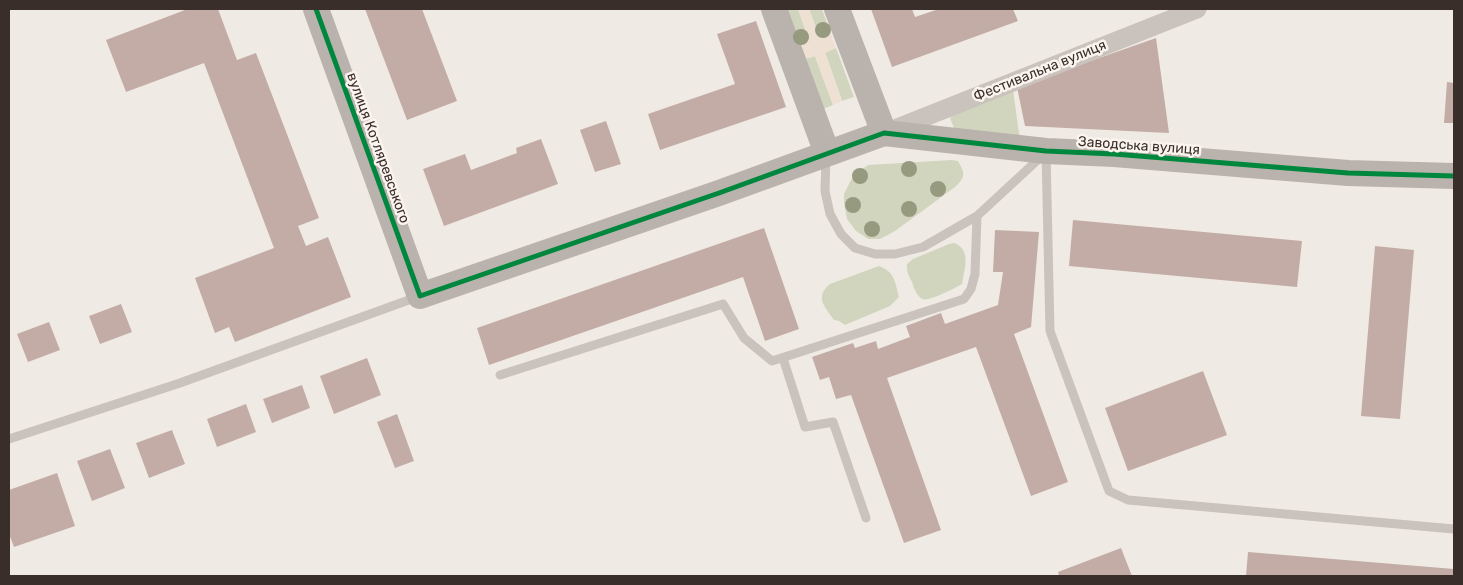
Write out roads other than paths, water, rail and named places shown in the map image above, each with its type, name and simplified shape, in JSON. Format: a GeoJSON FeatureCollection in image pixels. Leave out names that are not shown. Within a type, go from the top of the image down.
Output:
{"type":"FeatureCollection","features":[{"type":"Feature","properties":{"kind":"street","name":"вулиця Котляревського"},"geometry":{"type":"LineString","coordinates":[[316,9],[420,296]]}},
{"type":"Feature","properties":{"kind":"street"},"geometry":{"type":"LineString","coordinates":[[774,9],[827,153]]}},
{"type":"Feature","properties":{"kind":"street"},"geometry":{"type":"LineString","coordinates":[[837,9],[884,133]]}},
{"type":"Feature","properties":{"kind":"street","name":"Фестивальна вулиця"},"geometry":{"type":"LineString","coordinates":[[884,133],[1197,9]]}},
{"type":"Feature","properties":{"kind":"street","name":"Заводська вулиця"},"geometry":{"type":"LineString","coordinates":[[420,296],[884,133],[1046,151],[1114,154],[1348,173],[1454,176]]}},
{"type":"Feature","properties":{"kind":"lane"},"geometry":{"type":"LineString","coordinates":[[827,153],[824,191],[830,214],[841,234],[855,248],[875,254],[895,254],[923,247],[977,216],[1046,151]]}},
{"type":"Feature","properties":{"kind":"lane"},"geometry":{"type":"LineString","coordinates":[[1046,151],[1050,332],[1109,491],[1128,500],[1454,529]]}},
{"type":"Feature","properties":{"kind":"lane"},"geometry":{"type":"LineString","coordinates":[[500,375],[723,304],[744,338],[772,362],[964,299],[971,289],[975,274],[977,216]]}},
{"type":"Feature","properties":{"kind":"lane"},"geometry":{"type":"LineString","coordinates":[[9,438],[180,383],[420,296]]}},
{"type":"Feature","properties":{"kind":"lane"},"geometry":{"type":"LineString","coordinates":[[783,358],[805,427],[833,422],[866,518]]}}]}
